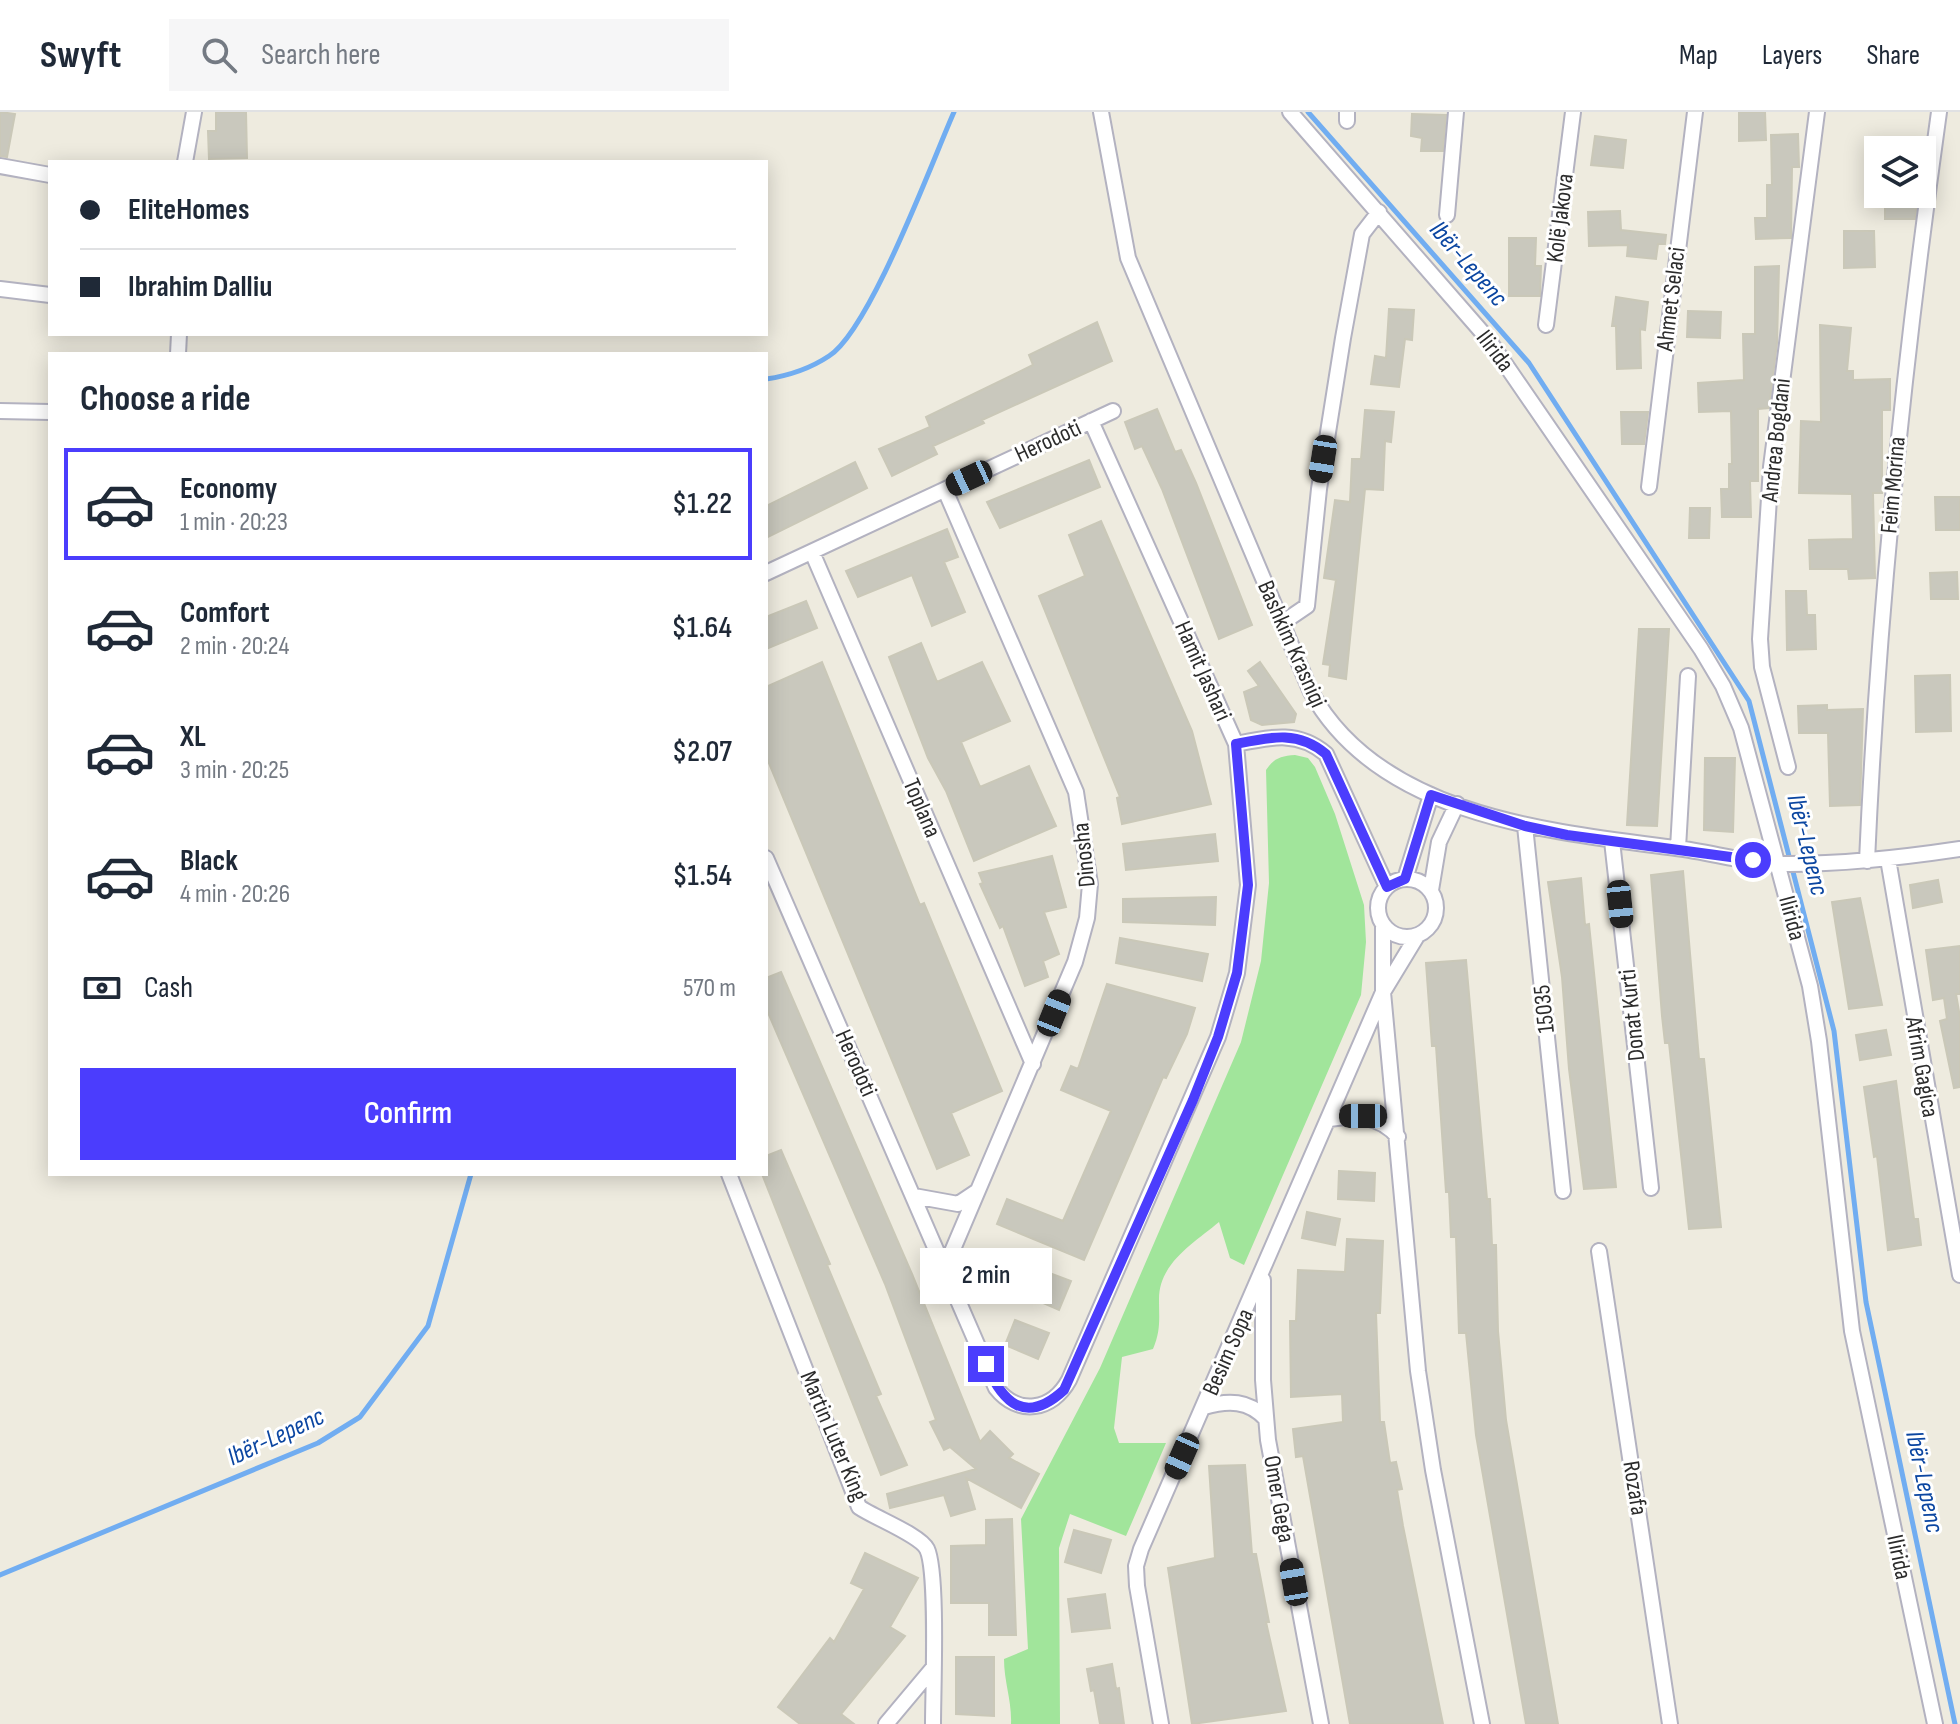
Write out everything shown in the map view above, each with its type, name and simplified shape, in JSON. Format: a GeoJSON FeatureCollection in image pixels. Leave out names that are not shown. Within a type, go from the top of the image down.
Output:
{"type":"FeatureCollection","features":[{"type":"Feature","properties":{"kind":"street"},"geometry":{"type":"LineString","coordinates":[[185,160],[194,112]]}},
{"type":"Feature","properties":{"kind":"street","name":"Bashkim Krasniqi"},"geometry":{"type":"LineString","coordinates":[[1101,112],[1128,258],[1282,623],[1326,719],[1354,747],[1413,789],[1525,826],[1612,841],[1778,864],[1867,861],[1960,849]]}},
{"type":"Feature","properties":{"kind":"street","name":"Ilirida"},"geometry":{"type":"LineString","coordinates":[[1290,112],[1488,339],[1701,649],[1723,686],[1741,728],[1810,986],[1852,1331],[1935,1724]]}},
{"type":"Feature","properties":{"kind":"street"},"geometry":{"type":"LineString","coordinates":[[1447,215],[1456,112]]}},
{"type":"Feature","properties":{"kind":"street","name":"Kolë Jakova"},"geometry":{"type":"LineString","coordinates":[[1546,325],[1573,112]]}},
{"type":"Feature","properties":{"kind":"street","name":"Ahmet Selaci"},"geometry":{"type":"LineString","coordinates":[[1649,487],[1695,112]]}},
{"type":"Feature","properties":{"kind":"street","name":"Andrea Bogdani"},"geometry":{"type":"LineString","coordinates":[[1788,767],[1762,667],[1760,639],[1771,467],[1817,112]]}},
{"type":"Feature","properties":{"kind":"street","name":"Feim Morina"},"geometry":{"type":"LineString","coordinates":[[1867,861],[1872,744],[1897,437],[1939,112]]}},
{"type":"Feature","properties":{"kind":"street"},"geometry":{"type":"LineString","coordinates":[[0,166],[48,175]]}},
{"type":"Feature","properties":{"kind":"street"},"geometry":{"type":"LineString","coordinates":[[1282,623],[1307,606],[1319,489],[1362,234],[1379,212]]}},
{"type":"Feature","properties":{"kind":"street"},"geometry":{"type":"LineString","coordinates":[[0,289],[48,295]]}},
{"type":"Feature","properties":{"kind":"street"},"geometry":{"type":"LineString","coordinates":[[0,411],[48,412]]}},
{"type":"Feature","properties":{"kind":"street","name":"Herodoti"},"geometry":{"type":"LineString","coordinates":[[768,572],[1113,411]]}},
{"type":"Feature","properties":{"kind":"street","name":"Hamit Jashari"},"geometry":{"type":"LineString","coordinates":[[1091,421],[1236,744],[1283,736],[1307,740],[1326,754],[1387,887]]}},
{"type":"Feature","properties":{"kind":"street","name":"Dinosha"},"geometry":{"type":"LineString","coordinates":[[945,490],[1076,792],[1087,845],[1090,884],[1087,918],[1075,962],[945,1268]]}},
{"type":"Feature","properties":{"kind":"street","name":"Toplana"},"geometry":{"type":"LineString","coordinates":[[812,552],[1033,1064]]}},
{"type":"Feature","properties":{"kind":"street"},"geometry":{"type":"LineString","coordinates":[[1678,848],[1688,676]]}},
{"type":"Feature","properties":{"kind":"street","name":"Herodoti"},"geometry":{"type":"LineString","coordinates":[[768,863],[996,1388],[1004,1398],[1024,1408],[1046,1404],[1069,1380],[1193,1100],[1218,1037],[1237,973],[1248,885],[1236,744]]}},
{"type":"Feature","properties":{"kind":"street"},"geometry":{"type":"LineString","coordinates":[[1405,879],[1431,795]]}},
{"type":"Feature","properties":{"kind":"street","name":"Besim Sopa"},"geometry":{"type":"LineString","coordinates":[[1161,1724],[1136,1566],[1383,992],[1417,936],[1432,925],[1436,917],[1437,907],[1431,890],[1439,842],[1457,804]]}},
{"type":"Feature","properties":{"kind":"street","name":"15035"},"geometry":{"type":"LineString","coordinates":[[1525,826],[1563,1191]]}},
{"type":"Feature","properties":{"kind":"street","name":"Donat Kurti"},"geometry":{"type":"LineString","coordinates":[[1612,841],[1651,1188]]}},
{"type":"Feature","properties":{"kind":"street","name":"Afrim Gagica"},"geometry":{"type":"LineString","coordinates":[[1888,859],[1960,1275]]}},
{"type":"Feature","properties":{"kind":"street"},"geometry":{"type":"LineString","coordinates":[[1387,887],[1405,879],[1415,880],[1431,890]]}},
{"type":"Feature","properties":{"kind":"street","name":"Besim Sopa"},"geometry":{"type":"LineString","coordinates":[[1387,887],[1378,905],[1383,924],[1383,992],[1420,1385],[1482,1724]]}},
{"type":"Feature","properties":{"kind":"street"},"geometry":{"type":"LineString","coordinates":[[1383,924],[1399,937],[1417,936]]}},
{"type":"Feature","properties":{"kind":"street"},"geometry":{"type":"LineString","coordinates":[[1329,1119],[1363,1116],[1390,1127],[1399,1137]]}},
{"type":"Feature","properties":{"kind":"street","name":"Martin Luter King"},"geometry":{"type":"LineString","coordinates":[[730,1176],[859,1507],[878,1521],[916,1538],[927,1550],[932,1574],[933,1724]]}},
{"type":"Feature","properties":{"kind":"street"},"geometry":{"type":"LineString","coordinates":[[914,1196],[958,1204],[968,1200],[979,1189]]}},
{"type":"Feature","properties":{"kind":"street","name":"Rozafa"},"geometry":{"type":"LineString","coordinates":[[1599,1251],[1670,1724]]}},
{"type":"Feature","properties":{"kind":"street","name":"Omer Gega"},"geometry":{"type":"LineString","coordinates":[[1263,1272],[1266,1419],[1321,1724]]}},
{"type":"Feature","properties":{"kind":"street"},"geometry":{"type":"LineString","coordinates":[[1204,1407],[1218,1403],[1244,1404],[1257,1409],[1266,1419]]}},
{"type":"Feature","properties":{"kind":"street"},"geometry":{"type":"LineString","coordinates":[[886,1724],[933,1668]]}},
{"type":"Feature","properties":{"kind":"green space"},"geometry":{"type":"Polygon","coordinates":[[[1295,755],[1308,758],[1315,767],[1335,814],[1364,905],[1366,942],[1361,995],[1244,1265],[1230,1258],[1219,1222],[1189,1246],[1165,1275],[1153,1349],[1122,1357],[1114,1428],[1119,1443],[1166,1443],[1126,1536],[1070,1514],[1059,1548],[1060,1724],[1011,1724],[1004,1659],[1028,1649],[1021,1519],[1100,1368],[1241,1042],[1261,961],[1269,883],[1266,770],[1278,758],[1295,755]]]}},
{"type":"Feature","properties":{"kind":"building"},"geometry":{"type":"Polygon","coordinates":[[[0,112],[15,114],[7,157],[0,156],[0,112]]]}},
{"type":"Feature","properties":{"kind":"building"},"geometry":{"type":"Polygon","coordinates":[[[216,112],[246,112],[247,158],[209,159],[208,131],[216,131],[216,112]]]}},
{"type":"Feature","properties":{"kind":"building"},"geometry":{"type":"Polygon","coordinates":[[[1739,112],[1765,112],[1766,140],[1739,141],[1739,112]]]}},
{"type":"Feature","properties":{"kind":"building"},"geometry":{"type":"Polygon","coordinates":[[[1412,114],[1446,115],[1443,151],[1421,151],[1422,138],[1411,136],[1412,114]]]}},
{"type":"Feature","properties":{"kind":"building"},"geometry":{"type":"Polygon","coordinates":[[[1798,134],[1799,167],[1792,167],[1791,238],[1756,239],[1755,218],[1767,218],[1767,185],[1772,185],[1771,135],[1798,134]]]}},
{"type":"Feature","properties":{"kind":"building"},"geometry":{"type":"Polygon","coordinates":[[[1595,136],[1626,140],[1623,168],[1591,165],[1595,136]]]}},
{"type":"Feature","properties":{"kind":"building"},"geometry":{"type":"Polygon","coordinates":[[[1885,208],[1916,208],[1915,219],[1885,219],[1885,208]]]}},
{"type":"Feature","properties":{"kind":"building"},"geometry":{"type":"Polygon","coordinates":[[[1620,211],[1621,230],[1666,235],[1665,244],[1658,244],[1656,259],[1627,256],[1628,245],[1589,246],[1588,212],[1620,211]]]}},
{"type":"Feature","properties":{"kind":"building"},"geometry":{"type":"Polygon","coordinates":[[[1844,231],[1874,231],[1875,267],[1844,268],[1844,231]]]}},
{"type":"Feature","properties":{"kind":"building"},"geometry":{"type":"Polygon","coordinates":[[[1509,238],[1536,238],[1535,266],[1541,266],[1540,296],[1509,296],[1509,238]]]}},
{"type":"Feature","properties":{"kind":"building"},"geometry":{"type":"Polygon","coordinates":[[[1779,266],[1777,343],[1769,408],[1758,409],[1758,481],[1750,481],[1751,517],[1722,517],[1721,489],[1729,489],[1729,464],[1732,464],[1731,411],[1699,412],[1698,383],[1744,380],[1743,334],[1755,334],[1755,267],[1779,266]]]}},
{"type":"Feature","properties":{"kind":"building"},"geometry":{"type":"Polygon","coordinates":[[[1616,297],[1648,302],[1645,330],[1640,329],[1641,368],[1617,369],[1616,326],[1612,326],[1616,297]]]}},
{"type":"Feature","properties":{"kind":"building"},"geometry":{"type":"Polygon","coordinates":[[[1389,309],[1414,310],[1412,340],[1405,339],[1399,387],[1371,384],[1375,356],[1386,358],[1389,309]]]}},
{"type":"Feature","properties":{"kind":"building"},"geometry":{"type":"Polygon","coordinates":[[[1688,311],[1721,312],[1720,338],[1687,337],[1688,311]]]}},
{"type":"Feature","properties":{"kind":"building"},"geometry":{"type":"Polygon","coordinates":[[[1097,322],[1112,361],[982,420],[984,423],[933,446],[937,454],[892,476],[879,449],[930,427],[926,417],[1033,365],[1029,355],[1097,322]]]}},
{"type":"Feature","properties":{"kind":"building"},"geometry":{"type":"Polygon","coordinates":[[[1820,325],[1851,328],[1847,371],[1853,371],[1853,380],[1890,379],[1890,410],[1882,410],[1882,493],[1873,493],[1875,578],[1849,579],[1848,569],[1810,569],[1809,540],[1853,539],[1852,494],[1799,493],[1801,421],[1821,422],[1820,325]]]}},
{"type":"Feature","properties":{"kind":"building"},"geometry":{"type":"Polygon","coordinates":[[[1157,409],[1175,452],[1181,450],[1196,483],[1252,625],[1219,639],[1162,489],[1142,446],[1135,449],[1125,422],[1157,409]]]}},
{"type":"Feature","properties":{"kind":"building"},"geometry":{"type":"Polygon","coordinates":[[[1365,410],[1394,412],[1391,442],[1385,441],[1383,490],[1365,489],[1346,679],[1329,676],[1330,665],[1323,664],[1336,580],[1324,578],[1335,500],[1350,502],[1352,459],[1361,459],[1365,410]]]}},
{"type":"Feature","properties":{"kind":"building"},"geometry":{"type":"Polygon","coordinates":[[[1621,412],[1648,412],[1644,444],[1622,444],[1621,412]]]}},
{"type":"Feature","properties":{"kind":"building"},"geometry":{"type":"Polygon","coordinates":[[[1089,460],[1100,487],[1000,528],[987,502],[1089,460]]]}},
{"type":"Feature","properties":{"kind":"building"},"geometry":{"type":"Polygon","coordinates":[[[855,462],[867,488],[768,537],[768,505],[855,462]]]}},
{"type":"Feature","properties":{"kind":"building"},"geometry":{"type":"Polygon","coordinates":[[[1935,497],[1960,497],[1960,530],[1936,530],[1935,497]]]}},
{"type":"Feature","properties":{"kind":"building"},"geometry":{"type":"Polygon","coordinates":[[[1690,508],[1710,508],[1709,538],[1689,538],[1690,508]]]}},
{"type":"Feature","properties":{"kind":"building"},"geometry":{"type":"Polygon","coordinates":[[[1101,521],[1192,731],[1211,804],[1122,824],[1117,798],[1120,797],[1039,596],[1085,576],[1069,535],[1101,521]]]}},
{"type":"Feature","properties":{"kind":"building"},"geometry":{"type":"Polygon","coordinates":[[[947,529],[958,557],[944,562],[965,612],[932,626],[912,575],[858,597],[846,571],[947,529]]]}},
{"type":"Feature","properties":{"kind":"building"},"geometry":{"type":"Polygon","coordinates":[[[1957,572],[1958,599],[1931,599],[1930,573],[1957,572]]]}},
{"type":"Feature","properties":{"kind":"building"},"geometry":{"type":"Polygon","coordinates":[[[1786,591],[1806,591],[1807,615],[1815,615],[1816,649],[1787,650],[1786,591]]]}},
{"type":"Feature","properties":{"kind":"building"},"geometry":{"type":"Polygon","coordinates":[[[806,601],[817,628],[768,648],[768,616],[806,601]]]}},
{"type":"Feature","properties":{"kind":"building"},"geometry":{"type":"Polygon","coordinates":[[[1639,629],[1669,629],[1657,826],[1627,825],[1639,629]]]}},
{"type":"Feature","properties":{"kind":"building"},"geometry":{"type":"Polygon","coordinates":[[[921,643],[937,682],[982,662],[1010,721],[961,742],[980,787],[1029,766],[1056,826],[974,861],[946,791],[928,758],[889,657],[921,643]]]}},
{"type":"Feature","properties":{"kind":"building"},"geometry":{"type":"Polygon","coordinates":[[[822,662],[920,905],[924,903],[1002,1091],[951,1113],[969,1155],[937,1169],[768,761],[768,686],[822,662]]]}},
{"type":"Feature","properties":{"kind":"building"},"geometry":{"type":"Polygon","coordinates":[[[1260,662],[1296,714],[1294,722],[1262,725],[1251,720],[1244,692],[1259,686],[1248,671],[1260,662]]]}},
{"type":"Feature","properties":{"kind":"building"},"geometry":{"type":"Polygon","coordinates":[[[1950,675],[1951,731],[1916,732],[1915,676],[1950,675]]]}},
{"type":"Feature","properties":{"kind":"building"},"geometry":{"type":"Polygon","coordinates":[[[1827,705],[1827,710],[1863,709],[1860,805],[1830,806],[1828,733],[1799,733],[1798,706],[1827,705]]]}},
{"type":"Feature","properties":{"kind":"building"},"geometry":{"type":"Polygon","coordinates":[[[1705,758],[1735,758],[1733,832],[1704,830],[1705,758]]]}},
{"type":"Feature","properties":{"kind":"building"},"geometry":{"type":"Polygon","coordinates":[[[1215,834],[1218,861],[1126,870],[1123,844],[1215,834]]]}},
{"type":"Feature","properties":{"kind":"building"},"geometry":{"type":"Polygon","coordinates":[[[1052,856],[1066,907],[1044,912],[1059,954],[1043,961],[1048,977],[1025,986],[1003,926],[1000,928],[980,884],[983,883],[979,873],[1052,856]]]}},
{"type":"Feature","properties":{"kind":"building"},"geometry":{"type":"Polygon","coordinates":[[[1683,871],[1699,1059],[1704,1059],[1721,1227],[1689,1229],[1669,1043],[1665,1043],[1662,1016],[1651,875],[1683,871]]]}},
{"type":"Feature","properties":{"kind":"building"},"geometry":{"type":"Polygon","coordinates":[[[1581,878],[1585,925],[1589,924],[1616,1187],[1584,1189],[1569,1069],[1562,977],[1548,882],[1581,878]]]}},
{"type":"Feature","properties":{"kind":"building"},"geometry":{"type":"Polygon","coordinates":[[[1938,880],[1942,902],[1913,908],[1910,885],[1938,880]]]}},
{"type":"Feature","properties":{"kind":"building"},"geometry":{"type":"Polygon","coordinates":[[[1216,897],[1215,925],[1123,922],[1123,899],[1216,897]]]}},
{"type":"Feature","properties":{"kind":"building"},"geometry":{"type":"Polygon","coordinates":[[[1860,898],[1882,1005],[1849,1009],[1832,902],[1860,898]]]}},
{"type":"Feature","properties":{"kind":"building"},"geometry":{"type":"Polygon","coordinates":[[[1120,938],[1208,954],[1202,981],[1116,963],[1120,938]]]}},
{"type":"Feature","properties":{"kind":"building"},"geometry":{"type":"Polygon","coordinates":[[[1960,946],[1960,994],[1956,994],[1960,1017],[1960,1087],[1954,1088],[1940,1021],[1947,1019],[1944,998],[1933,1000],[1926,950],[1960,946]]]}},
{"type":"Feature","properties":{"kind":"building"},"geometry":{"type":"Polygon","coordinates":[[[1466,960],[1487,1199],[1490,1199],[1492,1245],[1496,1245],[1498,1331],[1506,1420],[1558,1724],[1526,1724],[1476,1435],[1466,1333],[1459,1333],[1456,1237],[1451,1237],[1449,1192],[1446,1192],[1436,1046],[1432,1046],[1426,963],[1466,960]]]}},
{"type":"Feature","properties":{"kind":"building"},"geometry":{"type":"Polygon","coordinates":[[[781,972],[912,1274],[980,1442],[990,1431],[1013,1454],[1009,1458],[1039,1474],[1021,1508],[966,1478],[975,1509],[951,1516],[944,1495],[890,1508],[887,1494],[976,1469],[950,1447],[944,1450],[930,1422],[936,1420],[885,1284],[768,1013],[768,977],[781,972]]]}},
{"type":"Feature","properties":{"kind":"building"},"geometry":{"type":"Polygon","coordinates":[[[1107,984],[1195,1008],[1187,1034],[1166,1078],[1163,1077],[1084,1260],[997,1224],[1007,1199],[1063,1221],[1111,1111],[1061,1090],[1071,1066],[1078,1069],[1107,984]]]}},
{"type":"Feature","properties":{"kind":"building"},"geometry":{"type":"Polygon","coordinates":[[[1886,1030],[1891,1055],[1860,1060],[1856,1035],[1886,1030]]]}},
{"type":"Feature","properties":{"kind":"building"},"geometry":{"type":"Polygon","coordinates":[[[1896,1081],[1914,1219],[1918,1219],[1921,1245],[1888,1250],[1877,1156],[1874,1157],[1864,1087],[1896,1081]]]}},
{"type":"Feature","properties":{"kind":"building"},"geometry":{"type":"Polygon","coordinates":[[[781,1150],[881,1394],[876,1396],[907,1465],[881,1475],[763,1176],[768,1176],[768,1155],[781,1150]]]}},
{"type":"Feature","properties":{"kind":"building"},"geometry":{"type":"Polygon","coordinates":[[[1339,1171],[1375,1173],[1374,1201],[1338,1199],[1339,1171]]]}},
{"type":"Feature","properties":{"kind":"building"},"geometry":{"type":"Polygon","coordinates":[[[1307,1212],[1340,1219],[1335,1245],[1302,1238],[1307,1212]]]}},
{"type":"Feature","properties":{"kind":"building"},"geometry":{"type":"Polygon","coordinates":[[[1347,1239],[1383,1241],[1380,1313],[1376,1313],[1380,1422],[1384,1422],[1390,1463],[1396,1462],[1402,1489],[1397,1490],[1403,1526],[1443,1724],[1350,1724],[1303,1456],[1296,1457],[1293,1429],[1343,1422],[1342,1394],[1291,1397],[1290,1321],[1296,1321],[1298,1270],[1345,1272],[1347,1239]]]}},
{"type":"Feature","properties":{"kind":"building"},"geometry":{"type":"Polygon","coordinates":[[[988,1250],[1071,1281],[1059,1310],[979,1275],[988,1250]]]}},
{"type":"Feature","properties":{"kind":"building"},"geometry":{"type":"Polygon","coordinates":[[[1015,1320],[1049,1333],[1038,1359],[1005,1345],[1015,1320]]]}},
{"type":"Feature","properties":{"kind":"building"},"geometry":{"type":"Polygon","coordinates":[[[1245,1465],[1252,1554],[1256,1554],[1269,1622],[1266,1622],[1286,1711],[1192,1724],[1168,1568],[1215,1558],[1209,1466],[1245,1465]]]}},
{"type":"Feature","properties":{"kind":"building"},"geometry":{"type":"Polygon","coordinates":[[[1012,1519],[1016,1635],[989,1635],[989,1603],[951,1603],[951,1546],[986,1545],[986,1520],[1012,1519]]]}},
{"type":"Feature","properties":{"kind":"building"},"geometry":{"type":"Polygon","coordinates":[[[1074,1530],[1111,1540],[1101,1573],[1065,1562],[1074,1530]]]}},
{"type":"Feature","properties":{"kind":"building"},"geometry":{"type":"Polygon","coordinates":[[[865,1553],[918,1578],[890,1627],[905,1636],[841,1714],[854,1724],[800,1724],[778,1707],[830,1638],[834,1642],[864,1589],[851,1583],[865,1553]]]}},
{"type":"Feature","properties":{"kind":"building"},"geometry":{"type":"Polygon","coordinates":[[[1105,1594],[1110,1628],[1072,1632],[1068,1599],[1105,1594]]]}},
{"type":"Feature","properties":{"kind":"building"},"geometry":{"type":"Polygon","coordinates":[[[956,1657],[994,1657],[994,1716],[956,1714],[956,1657]]]}},
{"type":"Feature","properties":{"kind":"building"},"geometry":{"type":"Polygon","coordinates":[[[1112,1664],[1124,1724],[1100,1724],[1087,1669],[1112,1664]]]}},
{"type":"Feature","properties":{"kind":"waterway","name":"Ibër-Lepenc"},"geometry":{"type":"LineString","coordinates":[[768,379],[815,364],[829,356],[845,340],[881,281],[954,112]]}},
{"type":"Feature","properties":{"kind":"waterway","name":"Ibër-Lepenc"},"geometry":{"type":"LineString","coordinates":[[1308,112],[1529,363],[1749,701],[1834,1031],[1866,1302],[1955,1724]]}},
{"type":"Feature","properties":{"kind":"waterway","name":"Ibër-Lepenc"},"geometry":{"type":"LineString","coordinates":[[0,1575],[318,1443],[360,1417],[428,1326],[470,1176]]}},
{"type":"Feature","properties":{"kind":"route"},"geometry":{"type":"LineString","coordinates":[[986,1364],[1004,1398],[1024,1408],[1046,1404],[1064,1390],[1193,1100],[1218,1037],[1237,973],[1248,885],[1236,744],[1283,736],[1307,740],[1326,754],[1334,764],[1387,887],[1405,879],[1431,795],[1525,826],[1567,835],[1753,860]]}}]}
